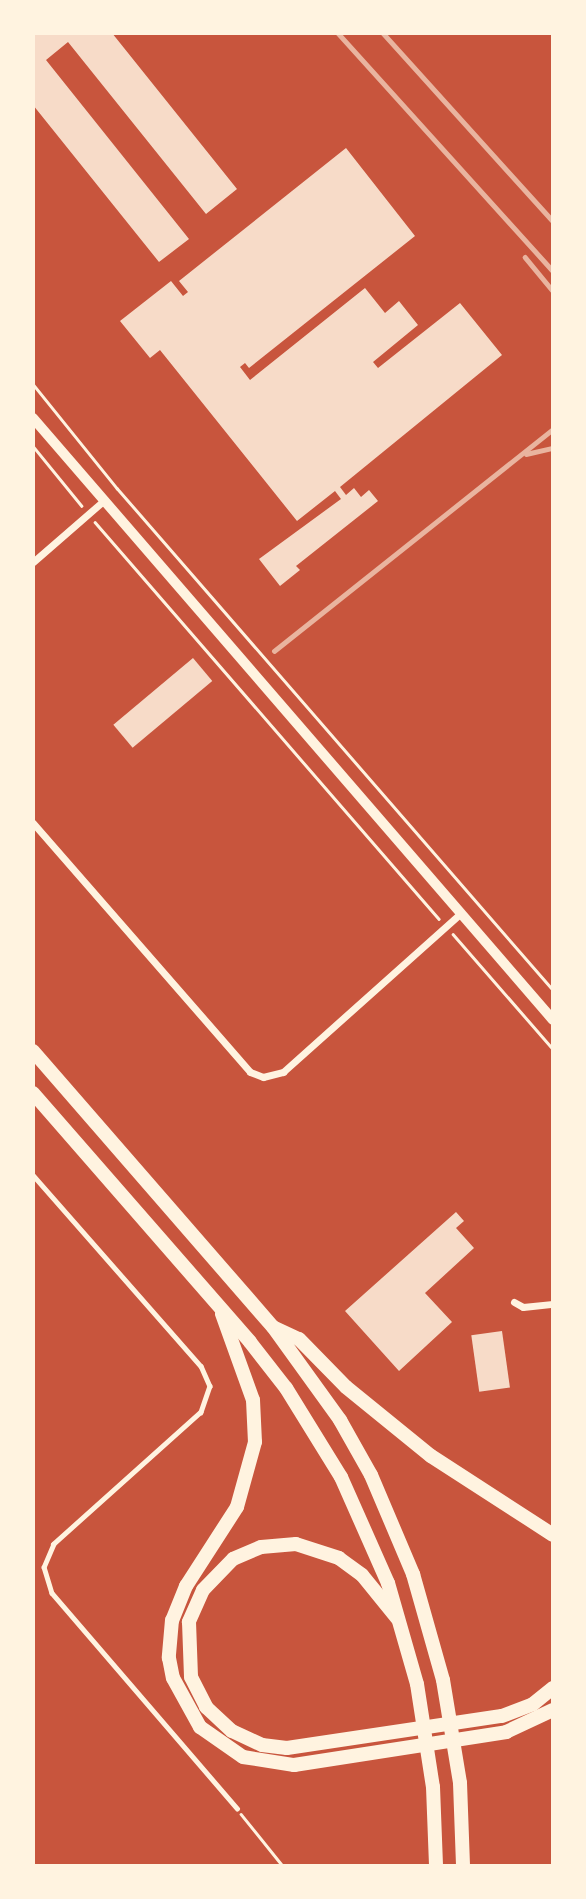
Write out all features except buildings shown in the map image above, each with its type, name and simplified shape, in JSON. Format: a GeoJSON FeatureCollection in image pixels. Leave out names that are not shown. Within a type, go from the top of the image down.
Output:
{"type":"FeatureCollection","features":[{"type":"Feature","properties":{"kind":"highway"},"geometry":{"type":"LineString","coordinates":[[33,1051],[273,1327],[359,1453],[413,1574],[454,1733],[463,1866]]}},
{"type":"Feature","properties":{"kind":"highway"},"geometry":{"type":"LineString","coordinates":[[33,1093],[219,1306],[317,1434],[363,1522],[401,1621],[426,1736],[436,1866]]}},
{"type":"Feature","properties":{"kind":"highway"},"geometry":{"type":"LineString","coordinates":[[219,1306],[253,1400],[255,1442],[237,1507],[186,1586],[172,1620],[169,1658],[181,1698],[212,1739],[261,1763],[315,1763],[472,1738],[524,1726],[553,1710]]}},
{"type":"Feature","properties":{"kind":"highway"},"geometry":{"type":"LineString","coordinates":[[273,1327],[299,1339],[346,1387],[431,1456],[553,1535]]}},
{"type":"Feature","properties":{"kind":"highway"},"geometry":{"type":"LineString","coordinates":[[401,1621],[362,1575],[340,1558],[296,1544],[261,1547],[233,1559],[203,1590],[189,1622],[187,1661],[206,1707],[232,1731],[252,1742],[300,1748],[520,1711],[553,1688]]}},
{"type":"Feature","properties":{"kind":"street"},"geometry":{"type":"LineString","coordinates":[[33,418],[102,502],[553,1020]]}},
{"type":"Feature","properties":{"kind":"street"},"geometry":{"type":"LineString","coordinates":[[33,562],[102,502]]}},
{"type":"Feature","properties":{"kind":"street"},"geometry":{"type":"LineString","coordinates":[[33,823],[250,1072],[263,1077],[283,1072],[460,914]]}},
{"type":"Feature","properties":{"kind":"street"},"geometry":{"type":"LineString","coordinates":[[544,1011],[553,1003]]}},
{"type":"Feature","properties":{"kind":"street"},"geometry":{"type":"LineString","coordinates":[[514,1302],[523,1307],[553,1304]]}},
{"type":"Feature","properties":{"kind":"lane"},"geometry":{"type":"LineString","coordinates":[[33,1175],[201,1366],[210,1386],[201,1412],[54,1544],[44,1567],[52,1593],[237,1808]]}},
{"type":"Feature","properties":{"kind":"path"},"geometry":{"type":"LineString","coordinates":[[33,384],[117,488],[553,990]]}},
{"type":"Feature","properties":{"kind":"path"},"geometry":{"type":"LineString","coordinates":[[33,446],[79,504]]}},
{"type":"Feature","properties":{"kind":"path"},"geometry":{"type":"LineString","coordinates":[[98,526],[439,918]]}},
{"type":"Feature","properties":{"kind":"path"},"geometry":{"type":"LineString","coordinates":[[459,942],[553,1049]]}},
{"type":"Feature","properties":{"kind":"path"},"geometry":{"type":"LineString","coordinates":[[237,1808],[283,1866]]}},
{"type":"Feature","properties":{"kind":"railway"},"geometry":{"type":"LineString","coordinates":[[338,33],[553,271]]}},
{"type":"Feature","properties":{"kind":"railway"},"geometry":{"type":"LineString","coordinates":[[383,33],[553,221]]}},
{"type":"Feature","properties":{"kind":"railway"},"geometry":{"type":"LineString","coordinates":[[525,257],[553,291]]}},
{"type":"Feature","properties":{"kind":"railway"},"geometry":{"type":"LineString","coordinates":[[274,651],[553,429]]}},
{"type":"Feature","properties":{"kind":"railway"},"geometry":{"type":"LineString","coordinates":[[526,454],[553,448]]}}]}
